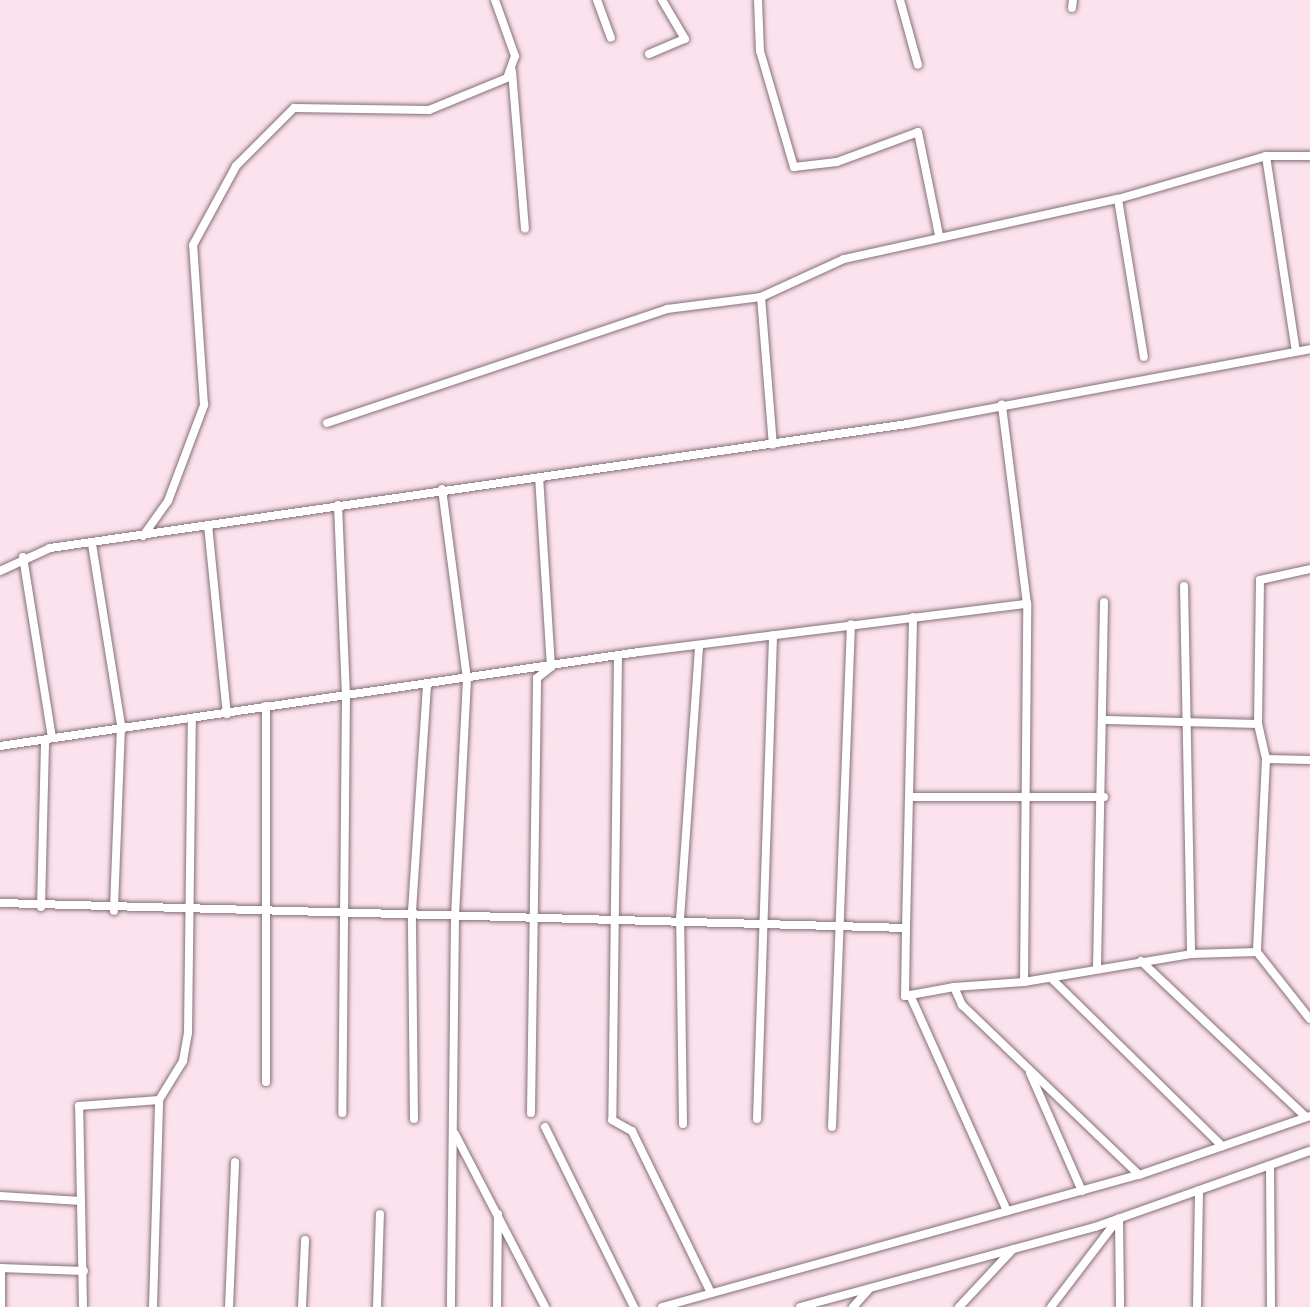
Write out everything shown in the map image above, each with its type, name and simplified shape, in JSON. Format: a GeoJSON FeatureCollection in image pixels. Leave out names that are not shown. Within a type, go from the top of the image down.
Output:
{"type":"FeatureCollection","features":[{"type":"Feature","properties":{"kind":"street"},"geometry":{"type":"LineString","coordinates":[[495,0],[512,66],[525,228]]}},
{"type":"Feature","properties":{"kind":"street"},"geometry":{"type":"LineString","coordinates":[[597,0],[611,38]]}},
{"type":"Feature","properties":{"kind":"street"},"geometry":{"type":"LineString","coordinates":[[649,54],[685,39],[662,0]]}},
{"type":"Feature","properties":{"kind":"street"},"geometry":{"type":"LineString","coordinates":[[758,0],[760,51],[794,167],[837,162],[918,132],[939,235]]}},
{"type":"Feature","properties":{"kind":"street"},"geometry":{"type":"LineString","coordinates":[[900,0],[918,65]]}},
{"type":"Feature","properties":{"kind":"street"},"geometry":{"type":"LineString","coordinates":[[143,536],[168,501],[204,405],[193,245],[236,166],[294,108],[429,110],[507,78],[512,66]]}},
{"type":"Feature","properties":{"kind":"street"},"geometry":{"type":"LineString","coordinates":[[327,423],[667,309],[761,297],[844,259],[939,235],[1118,199],[1266,156],[1310,156]]}},
{"type":"Feature","properties":{"kind":"street"},"geometry":{"type":"LineString","coordinates":[[1266,156],[1296,351]]}},
{"type":"Feature","properties":{"kind":"street"},"geometry":{"type":"LineString","coordinates":[[1118,199],[1144,357]]}},
{"type":"Feature","properties":{"kind":"street"},"geometry":{"type":"LineString","coordinates":[[761,297],[773,445]]}},
{"type":"Feature","properties":{"kind":"street"},"geometry":{"type":"LineString","coordinates":[[0,571],[23,557],[92,544],[442,489],[773,445],[1310,349]]}},
{"type":"Feature","properties":{"kind":"street"},"geometry":{"type":"LineString","coordinates":[[1002,405],[1027,604],[1029,801],[1024,982]]}},
{"type":"Feature","properties":{"kind":"street"},"geometry":{"type":"LineString","coordinates":[[539,478],[551,667]]}},
{"type":"Feature","properties":{"kind":"street"},"geometry":{"type":"LineString","coordinates":[[442,489],[467,679],[455,916],[451,1307]]}},
{"type":"Feature","properties":{"kind":"street"},"geometry":{"type":"LineString","coordinates":[[338,505],[346,693],[342,1113]]}},
{"type":"Feature","properties":{"kind":"street"},"geometry":{"type":"LineString","coordinates":[[208,525],[227,714]]}},
{"type":"Feature","properties":{"kind":"street"},"geometry":{"type":"LineString","coordinates":[[92,544],[121,726],[114,911]]}},
{"type":"Feature","properties":{"kind":"street"},"geometry":{"type":"LineString","coordinates":[[23,557],[48,739],[41,907]]}},
{"type":"Feature","properties":{"kind":"street"},"geometry":{"type":"LineString","coordinates":[[1310,569],[1260,580],[1258,724],[1266,759],[1257,952],[1310,1019]]}},
{"type":"Feature","properties":{"kind":"street"},"geometry":{"type":"LineString","coordinates":[[1184,586],[1184,725],[1191,954]]}},
{"type":"Feature","properties":{"kind":"street"},"geometry":{"type":"LineString","coordinates":[[1097,968],[1107,720],[1104,602]]}},
{"type":"Feature","properties":{"kind":"street"},"geometry":{"type":"LineString","coordinates":[[0,746],[618,655],[1027,604]]}},
{"type":"Feature","properties":{"kind":"street"},"geometry":{"type":"LineString","coordinates":[[913,617],[906,928],[910,995],[1007,1211]]}},
{"type":"Feature","properties":{"kind":"street"},"geometry":{"type":"LineString","coordinates":[[832,1127],[851,624]]}},
{"type":"Feature","properties":{"kind":"street"},"geometry":{"type":"LineString","coordinates":[[757,1119],[760,922],[773,635]]}},
{"type":"Feature","properties":{"kind":"street"},"geometry":{"type":"LineString","coordinates":[[683,1124],[680,919],[699,646]]}},
{"type":"Feature","properties":{"kind":"street"},"geometry":{"type":"LineString","coordinates":[[618,655],[611,920],[612,1120],[632,1131],[711,1293]]}},
{"type":"Feature","properties":{"kind":"street"},"geometry":{"type":"LineString","coordinates":[[531,1113],[530,916],[537,678],[551,667]]}},
{"type":"Feature","properties":{"kind":"street"},"geometry":{"type":"LineString","coordinates":[[414,1119],[412,911],[427,685]]}},
{"type":"Feature","properties":{"kind":"street"},"geometry":{"type":"LineString","coordinates":[[266,706],[271,906],[266,1082]]}},
{"type":"Feature","properties":{"kind":"street"},"geometry":{"type":"LineString","coordinates":[[153,1307],[159,1100],[183,1061],[188,1033],[192,718]]}},
{"type":"Feature","properties":{"kind":"street"},"geometry":{"type":"LineString","coordinates":[[1107,720],[1184,725],[1258,724]]}},
{"type":"Feature","properties":{"kind":"street"},"geometry":{"type":"LineString","coordinates":[[1266,759],[1310,760]]}},
{"type":"Feature","properties":{"kind":"street"},"geometry":{"type":"LineString","coordinates":[[909,797],[1029,801],[1104,797]]}},
{"type":"Feature","properties":{"kind":"street"},"geometry":{"type":"LineString","coordinates":[[0,903],[114,911],[271,906],[412,911],[455,916],[680,919],[906,928]]}},
{"type":"Feature","properties":{"kind":"street"},"geometry":{"type":"LineString","coordinates":[[910,995],[954,987],[1024,982],[1191,954],[1257,952]]}},
{"type":"Feature","properties":{"kind":"street"},"geometry":{"type":"LineString","coordinates":[[662,1307],[1139,1175],[1308,1116],[1141,961]]}},
{"type":"Feature","properties":{"kind":"street"},"geometry":{"type":"LineString","coordinates":[[1051,978],[1222,1146]]}},
{"type":"Feature","properties":{"kind":"street"},"geometry":{"type":"LineString","coordinates":[[954,987],[962,1005],[1139,1175]]}},
{"type":"Feature","properties":{"kind":"street"},"geometry":{"type":"LineString","coordinates":[[1028,1069],[1082,1191]]}},
{"type":"Feature","properties":{"kind":"street"},"geometry":{"type":"LineString","coordinates":[[83,1307],[79,1106],[159,1100]]}},
{"type":"Feature","properties":{"kind":"street"},"geometry":{"type":"LineString","coordinates":[[545,1127],[634,1307]]}},
{"type":"Feature","properties":{"kind":"street"},"geometry":{"type":"LineString","coordinates":[[454,1133],[545,1307]]}},
{"type":"Feature","properties":{"kind":"street"},"geometry":{"type":"LineString","coordinates":[[800,1307],[1119,1218],[1310,1151]]}},
{"type":"Feature","properties":{"kind":"street"},"geometry":{"type":"LineString","coordinates":[[229,1307],[235,1162]]}},
{"type":"Feature","properties":{"kind":"street"},"geometry":{"type":"LineString","coordinates":[[1270,1165],[1271,1307]]}},
{"type":"Feature","properties":{"kind":"street"},"geometry":{"type":"LineString","coordinates":[[1197,1307],[1199,1190]]}},
{"type":"Feature","properties":{"kind":"street"},"geometry":{"type":"LineString","coordinates":[[0,1196],[81,1201]]}},
{"type":"Feature","properties":{"kind":"street"},"geometry":{"type":"LineString","coordinates":[[377,1307],[380,1214]]}},
{"type":"Feature","properties":{"kind":"street"},"geometry":{"type":"LineString","coordinates":[[497,1307],[498,1214]]}},
{"type":"Feature","properties":{"kind":"street"},"geometry":{"type":"LineString","coordinates":[[1051,1307],[1119,1218]]}},
{"type":"Feature","properties":{"kind":"street"},"geometry":{"type":"LineString","coordinates":[[1119,1218],[1120,1307]]}},
{"type":"Feature","properties":{"kind":"street"},"geometry":{"type":"LineString","coordinates":[[302,1307],[305,1240]]}},
{"type":"Feature","properties":{"kind":"street"},"geometry":{"type":"LineString","coordinates":[[959,1307],[1014,1249]]}},
{"type":"Feature","properties":{"kind":"street"},"geometry":{"type":"LineString","coordinates":[[1,1307],[0,1268],[84,1271]]}},
{"type":"Feature","properties":{"kind":"street"},"geometry":{"type":"LineString","coordinates":[[853,1307],[871,1288]]}}]}
